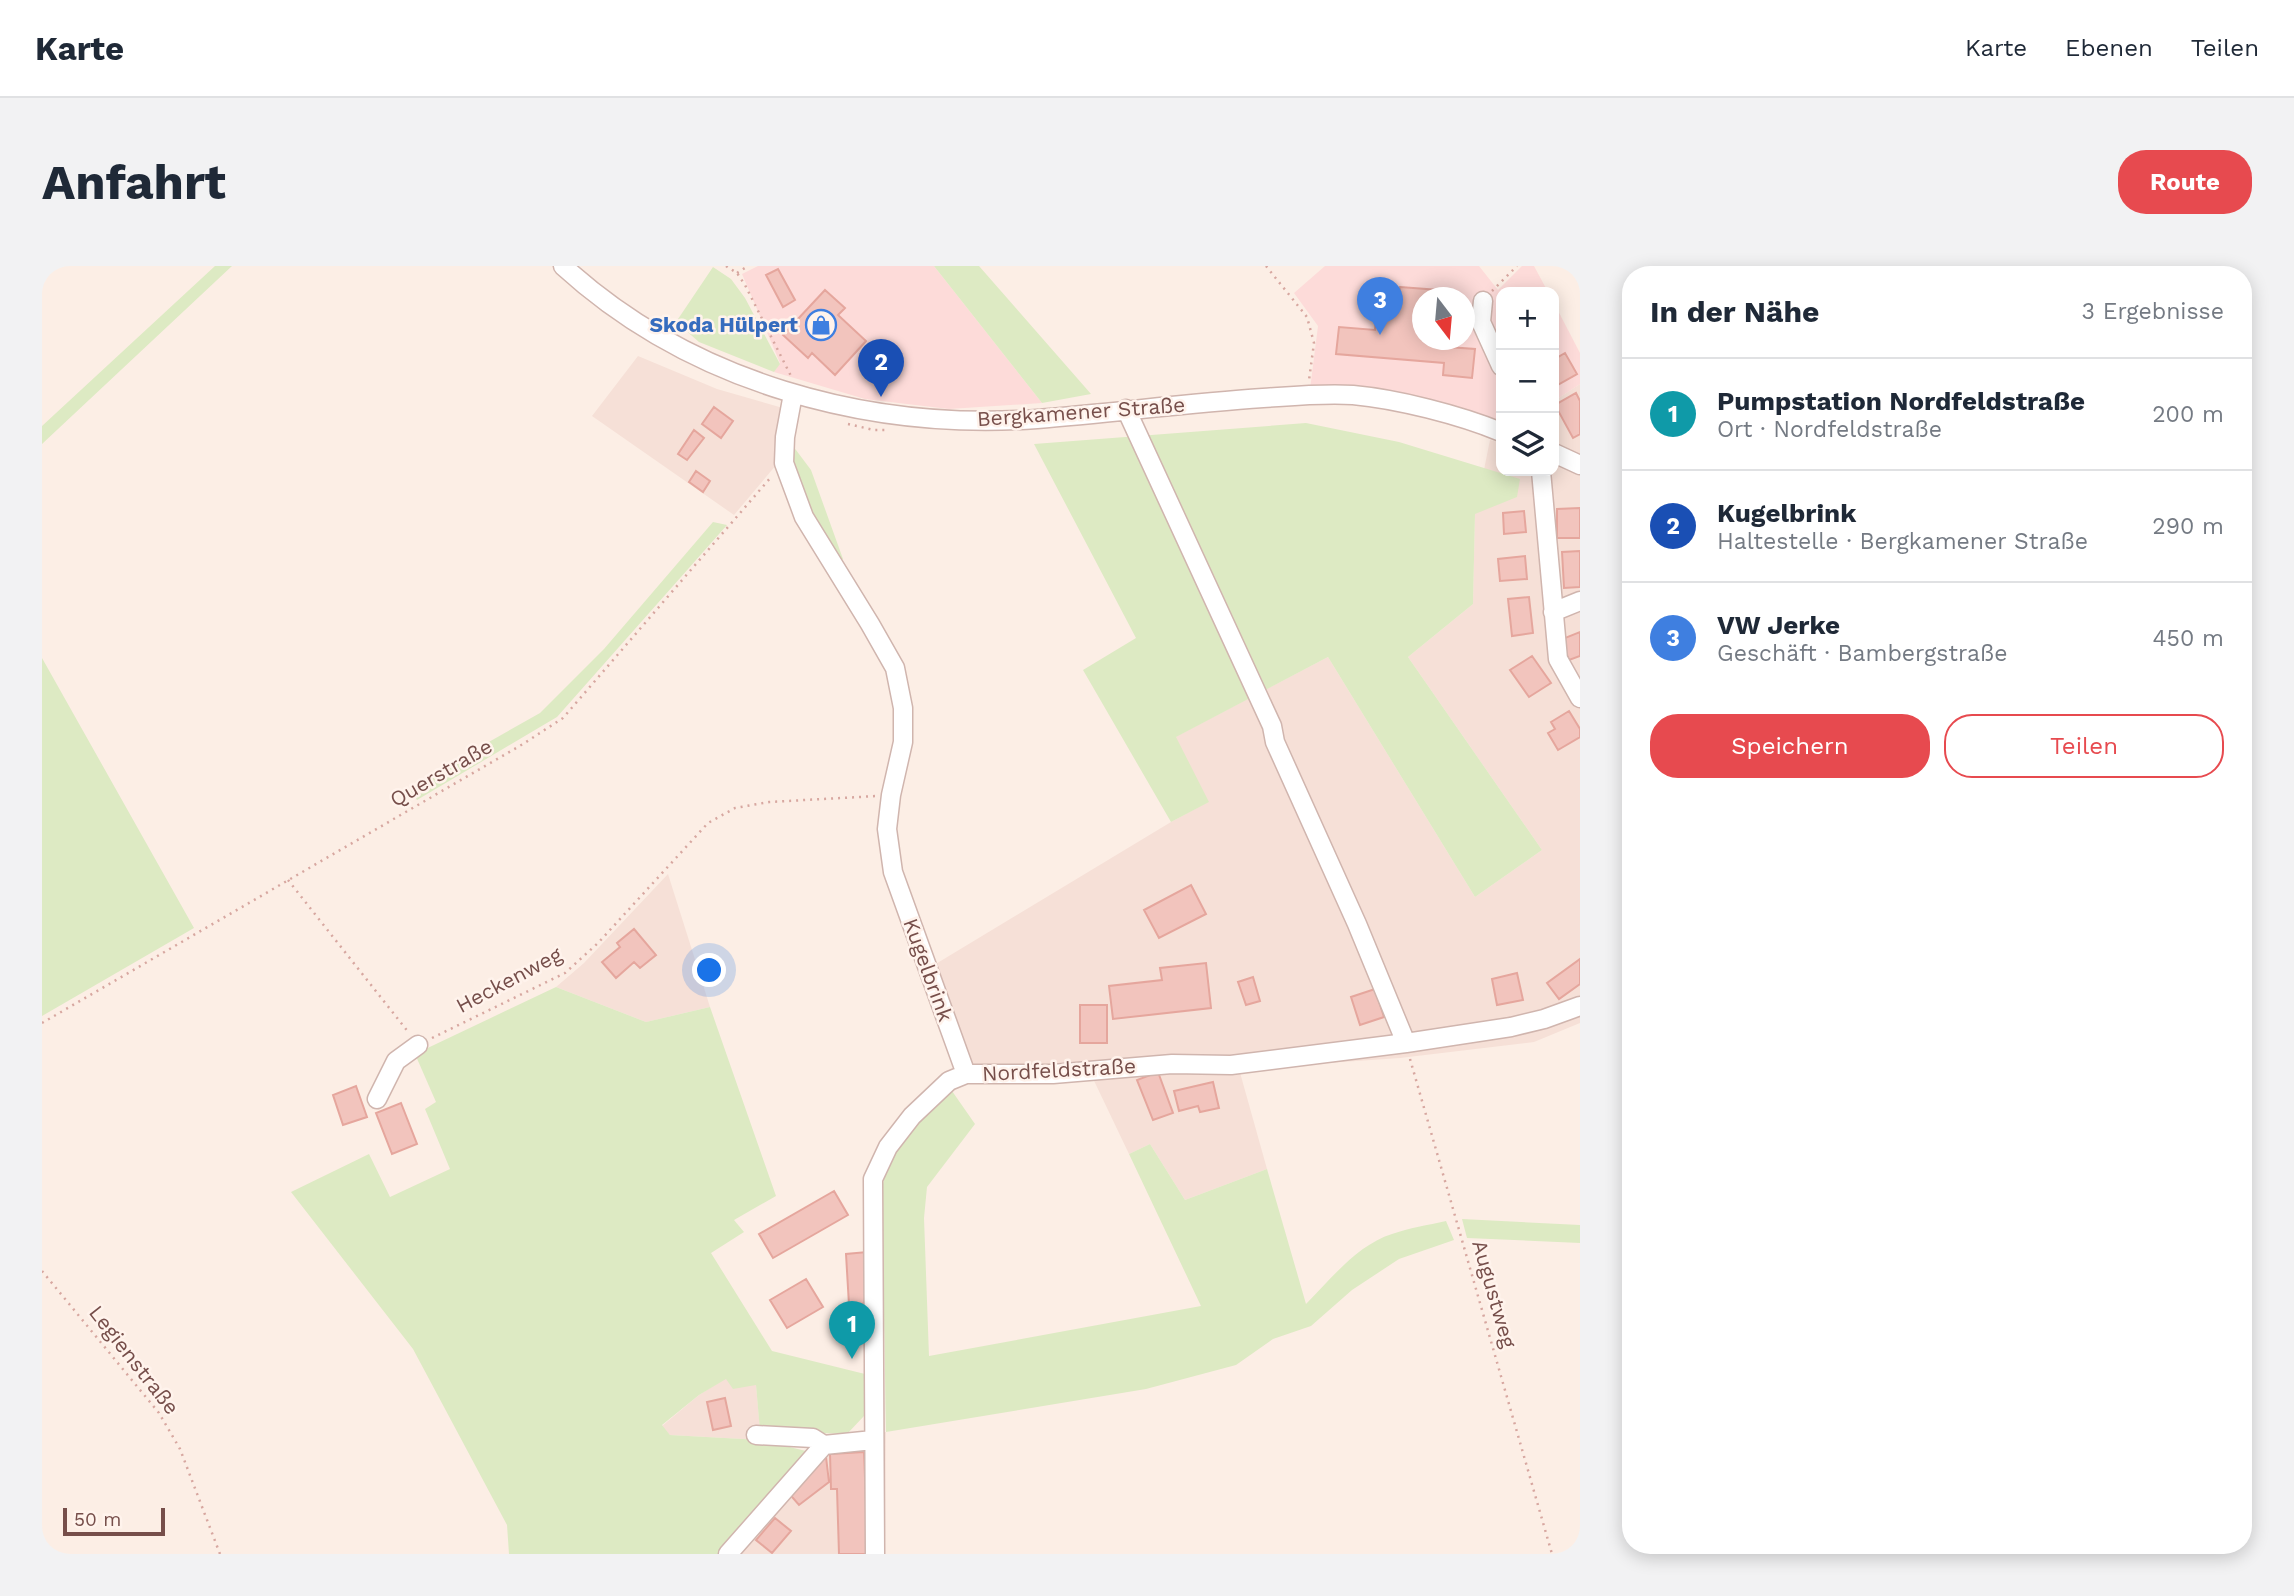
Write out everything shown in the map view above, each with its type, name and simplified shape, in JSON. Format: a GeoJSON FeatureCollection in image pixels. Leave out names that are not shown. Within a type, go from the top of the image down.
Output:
{"type":"FeatureCollection","features":[{"type":"Feature","properties":{"kind":"street","name":"Bergkamener Straße"},"geometry":{"type":"LineString","coordinates":[[563,266],[625,315],[676,346],[728,371],[793,394],[874,413],[948,420],[1037,419],[1126,409],[1301,396],[1353,395],[1394,402],[1496,430]]}},
{"type":"Feature","properties":{"kind":"street"},"geometry":{"type":"LineString","coordinates":[[1483,301],[1481,322],[1496,355]]}},
{"type":"Feature","properties":{"kind":"street","name":"Kugelbrink"},"geometry":{"type":"LineString","coordinates":[[793,394],[785,437],[784,463],[804,517],[895,668],[903,708],[903,742],[891,795],[887,829],[893,872],[966,1074]]}},
{"type":"Feature","properties":{"kind":"street"},"geometry":{"type":"LineString","coordinates":[[1126,409],[1272,726],[1275,741],[1357,924],[1406,1043]]}},
{"type":"Feature","properties":{"kind":"street"},"geometry":{"type":"LineString","coordinates":[[1559,455],[1580,465]]}},
{"type":"Feature","properties":{"kind":"street"},"geometry":{"type":"LineString","coordinates":[[1541,476],[1558,659],[1580,698]]}},
{"type":"Feature","properties":{"kind":"street"},"geometry":{"type":"LineString","coordinates":[[1553,612],[1580,601]]}},
{"type":"Feature","properties":{"kind":"street","name":"Nordfeldstraße"},"geometry":{"type":"LineString","coordinates":[[875,1554],[873,1179],[888,1147],[912,1116],[949,1081],[966,1074],[1053,1074],[1172,1064],[1231,1065],[1511,1027],[1580,1006]]}},
{"type":"Feature","properties":{"kind":"street"},"geometry":{"type":"LineString","coordinates":[[377,1099],[396,1060],[418,1045]]}},
{"type":"Feature","properties":{"kind":"street"},"geometry":{"type":"LineString","coordinates":[[756,1436],[813,1437],[824,1445],[873,1440]]}},
{"type":"Feature","properties":{"kind":"street"},"geometry":{"type":"LineString","coordinates":[[728,1554],[824,1445]]}},
{"type":"Feature","properties":{"kind":"path"},"geometry":{"type":"LineString","coordinates":[[726,266],[737,273],[794,383],[793,394]]}},
{"type":"Feature","properties":{"kind":"path"},"geometry":{"type":"LineString","coordinates":[[737,273],[748,266]]}},
{"type":"Feature","properties":{"kind":"path"},"geometry":{"type":"LineString","coordinates":[[1266,266],[1298,304],[1307,317],[1312,332],[1313,351],[1309,383],[1301,396]]}},
{"type":"Feature","properties":{"kind":"path"},"geometry":{"type":"LineString","coordinates":[[1483,301],[1517,266]]}},
{"type":"Feature","properties":{"kind":"path"},"geometry":{"type":"LineString","coordinates":[[838,421],[874,430],[898,430]]}},
{"type":"Feature","properties":{"kind":"path","name":"Querstraße"},"geometry":{"type":"LineString","coordinates":[[42,1023],[93,996],[563,718],[784,463]]}},
{"type":"Feature","properties":{"kind":"path","name":"Heckenweg"},"geometry":{"type":"LineString","coordinates":[[418,1045],[565,973],[598,943],[708,823],[735,808],[769,802],[891,795]]}},
{"type":"Feature","properties":{"kind":"path"},"geometry":{"type":"LineString","coordinates":[[288,880],[418,1045]]}},
{"type":"Feature","properties":{"kind":"path","name":"Augustweg"},"geometry":{"type":"LineString","coordinates":[[1406,1043],[1552,1554]]}},
{"type":"Feature","properties":{"kind":"path","name":"Legienstraße"},"geometry":{"type":"LineString","coordinates":[[42,1271],[159,1413],[180,1449],[220,1554]]}},
{"type":"Feature","properties":{"kind":"shaded area"},"geometry":{"type":"Polygon","coordinates":[[[758,266],[934,266],[1042,403],[949,409],[865,399],[774,372],[780,363],[742,274],[758,266]]]}},
{"type":"Feature","properties":{"kind":"shaded area"},"geometry":{"type":"Polygon","coordinates":[[[1325,266],[1479,266],[1496,287],[1496,433],[1310,389],[1318,326],[1294,293],[1325,266]]]}},
{"type":"Feature","properties":{"kind":"shaded area"},"geometry":{"type":"Polygon","coordinates":[[[1522,266],[1534,266],[1545,287],[1501,287],[1522,266]]]}},
{"type":"Feature","properties":{"kind":"shaded area"},"geometry":{"type":"Polygon","coordinates":[[[1559,313],[1580,353],[1580,384],[1559,398],[1559,313]]]}},
{"type":"Feature","properties":{"kind":"shaded area"},"geometry":{"type":"Polygon","coordinates":[[[638,356],[717,389],[783,408],[777,464],[734,515],[592,416],[638,356]]]}},
{"type":"Feature","properties":{"kind":"shaded area"},"geometry":{"type":"Polygon","coordinates":[[[1580,384],[1580,466],[1559,457],[1559,398],[1580,384]]]}},
{"type":"Feature","properties":{"kind":"shaded area"},"geometry":{"type":"Polygon","coordinates":[[[1490,440],[1496,442],[1496,476],[1559,476],[1559,464],[1580,472],[1580,1023],[1534,1042],[1400,1058],[1239,1069],[1267,1169],[1185,1200],[1150,1144],[1129,1154],[1086,1064],[971,1064],[934,965],[1208,802],[1175,737],[1328,657],[1475,897],[1542,850],[1408,657],[1473,604],[1475,514],[1490,440]]]}},
{"type":"Feature","properties":{"kind":"shaded area"},"geometry":{"type":"Polygon","coordinates":[[[668,874],[710,1007],[646,1022],[556,987],[584,963],[668,874]]]}},
{"type":"Feature","properties":{"kind":"shaded area"},"geometry":{"type":"Polygon","coordinates":[[[726,1378],[756,1385],[761,1440],[670,1435],[662,1426],[699,1395],[726,1378]]]}},
{"type":"Feature","properties":{"kind":"shaded area"},"geometry":{"type":"Polygon","coordinates":[[[886,1432],[885,1554],[721,1554],[819,1441],[886,1432]]]}},
{"type":"Feature","properties":{"kind":"green space"},"geometry":{"type":"Polygon","coordinates":[[[215,266],[232,266],[42,444],[42,426],[215,266]]]}},
{"type":"Feature","properties":{"kind":"green space"},"geometry":{"type":"Polygon","coordinates":[[[934,266],[979,266],[1091,394],[1042,403],[934,266]]]}},
{"type":"Feature","properties":{"kind":"green space"},"geometry":{"type":"Polygon","coordinates":[[[713,267],[731,279],[745,298],[780,364],[774,372],[699,342],[676,322],[713,267]]]}},
{"type":"Feature","properties":{"kind":"green space"},"geometry":{"type":"Polygon","coordinates":[[[1306,423],[1399,442],[1496,472],[1496,476],[1520,479],[1517,497],[1475,514],[1473,604],[1408,657],[1542,850],[1475,897],[1328,657],[1176,737],[1209,802],[1171,822],[1083,670],[1136,638],[1034,444],[1306,423]]]}},
{"type":"Feature","properties":{"kind":"green space"},"geometry":{"type":"Polygon","coordinates":[[[793,446],[811,470],[843,559],[836,560],[804,505],[793,476],[793,446]]]}},
{"type":"Feature","properties":{"kind":"green space"},"geometry":{"type":"Polygon","coordinates":[[[713,522],[727,525],[557,717],[417,800],[411,791],[418,782],[540,713],[604,649],[713,522]]]}},
{"type":"Feature","properties":{"kind":"green space"},"geometry":{"type":"Polygon","coordinates":[[[42,658],[194,928],[42,1016],[42,658]]]}},
{"type":"Feature","properties":{"kind":"green space"},"geometry":{"type":"Polygon","coordinates":[[[556,987],[646,1022],[710,1007],[776,1196],[734,1220],[744,1232],[711,1253],[772,1351],[869,1375],[864,1416],[847,1434],[760,1431],[756,1385],[733,1389],[726,1379],[699,1395],[662,1425],[670,1435],[761,1440],[810,1452],[721,1554],[509,1554],[507,1525],[413,1349],[291,1192],[369,1154],[390,1197],[450,1169],[425,1109],[436,1102],[415,1054],[556,987]]]}},
{"type":"Feature","properties":{"kind":"green space"},"geometry":{"type":"Polygon","coordinates":[[[952,1091],[975,1124],[927,1187],[924,1218],[929,1356],[1201,1306],[1129,1154],[1150,1144],[1185,1200],[1267,1169],[1306,1304],[1356,1254],[1379,1239],[1446,1221],[1454,1240],[1399,1259],[1352,1290],[1311,1326],[1273,1339],[1236,1365],[1146,1389],[886,1432],[884,1314],[879,1233],[881,1192],[894,1154],[906,1136],[952,1091]]]}},
{"type":"Feature","properties":{"kind":"green space"},"geometry":{"type":"Polygon","coordinates":[[[1462,1219],[1580,1225],[1580,1243],[1467,1238],[1462,1219]]]}},
{"type":"Feature","properties":{"kind":"building"},"geometry":{"type":"Polygon","coordinates":[[[778,269],[795,300],[783,307],[766,275],[778,269]]]}},
{"type":"Feature","properties":{"kind":"building"},"geometry":{"type":"Polygon","coordinates":[[[1400,287],[1412,288],[1412,350],[1475,350],[1472,378],[1443,375],[1444,363],[1336,354],[1339,327],[1375,330],[1377,309],[1398,311],[1400,287]]]}},
{"type":"Feature","properties":{"kind":"building","name":"Skoda Hülpert"},"geometry":{"type":"Polygon","coordinates":[[[825,290],[845,308],[838,315],[866,341],[835,375],[812,353],[808,358],[783,335],[825,290]]]}},
{"type":"Feature","properties":{"kind":"building"},"geometry":{"type":"Polygon","coordinates":[[[1565,353],[1577,374],[1559,384],[1559,356],[1565,353]]]}},
{"type":"Feature","properties":{"kind":"building"},"geometry":{"type":"Polygon","coordinates":[[[1576,393],[1580,401],[1580,434],[1573,438],[1559,412],[1559,403],[1576,393]]]}},
{"type":"Feature","properties":{"kind":"building"},"geometry":{"type":"Polygon","coordinates":[[[714,407],[733,421],[721,438],[702,424],[714,407]]]}},
{"type":"Feature","properties":{"kind":"building"},"geometry":{"type":"Polygon","coordinates":[[[694,430],[704,438],[687,460],[678,454],[694,430]]]}},
{"type":"Feature","properties":{"kind":"building"},"geometry":{"type":"Polygon","coordinates":[[[696,471],[710,481],[703,492],[689,482],[696,471]]]}},
{"type":"Feature","properties":{"kind":"building"},"geometry":{"type":"Polygon","coordinates":[[[1580,508],[1580,538],[1557,538],[1557,509],[1580,508]]]}},
{"type":"Feature","properties":{"kind":"building"},"geometry":{"type":"Polygon","coordinates":[[[1524,511],[1526,532],[1504,534],[1503,513],[1524,511]]]}},
{"type":"Feature","properties":{"kind":"building"},"geometry":{"type":"Polygon","coordinates":[[[1580,551],[1580,587],[1564,588],[1562,552],[1580,551]]]}},
{"type":"Feature","properties":{"kind":"building"},"geometry":{"type":"Polygon","coordinates":[[[1525,556],[1527,579],[1500,581],[1498,559],[1525,556]]]}},
{"type":"Feature","properties":{"kind":"building"},"geometry":{"type":"Polygon","coordinates":[[[1529,597],[1533,633],[1512,636],[1508,599],[1529,597]]]}},
{"type":"Feature","properties":{"kind":"building"},"geometry":{"type":"Polygon","coordinates":[[[1580,632],[1580,656],[1569,660],[1560,640],[1580,632]]]}},
{"type":"Feature","properties":{"kind":"building"},"geometry":{"type":"Polygon","coordinates":[[[1532,656],[1551,683],[1529,697],[1510,670],[1532,656]]]}},
{"type":"Feature","properties":{"kind":"building"},"geometry":{"type":"Polygon","coordinates":[[[1569,711],[1580,729],[1580,737],[1558,750],[1548,733],[1555,729],[1551,722],[1569,711]]]}},
{"type":"Feature","properties":{"kind":"building"},"geometry":{"type":"Polygon","coordinates":[[[1191,885],[1206,914],[1159,938],[1144,910],[1191,885]]]}},
{"type":"Feature","properties":{"kind":"building"},"geometry":{"type":"Polygon","coordinates":[[[634,929],[656,955],[640,968],[634,962],[616,978],[602,962],[620,947],[617,943],[634,929]]]}},
{"type":"Feature","properties":{"kind":"building"},"geometry":{"type":"Polygon","coordinates":[[[1580,959],[1580,984],[1559,999],[1547,983],[1580,959]]]}},
{"type":"Feature","properties":{"kind":"building"},"geometry":{"type":"Polygon","coordinates":[[[1206,963],[1211,1008],[1113,1019],[1109,986],[1162,980],[1160,968],[1206,963]]]}},
{"type":"Feature","properties":{"kind":"building"},"geometry":{"type":"Polygon","coordinates":[[[1517,973],[1523,1000],[1497,1005],[1492,979],[1517,973]]]}},
{"type":"Feature","properties":{"kind":"building"},"geometry":{"type":"Polygon","coordinates":[[[1253,977],[1260,1001],[1246,1005],[1238,982],[1253,977]]]}},
{"type":"Feature","properties":{"kind":"building"},"geometry":{"type":"Polygon","coordinates":[[[1375,989],[1384,1017],[1360,1025],[1351,997],[1375,989]]]}},
{"type":"Feature","properties":{"kind":"building"},"geometry":{"type":"Polygon","coordinates":[[[1080,1005],[1107,1005],[1107,1043],[1080,1043],[1080,1005]]]}},
{"type":"Feature","properties":{"kind":"building"},"geometry":{"type":"Polygon","coordinates":[[[1158,1072],[1173,1113],[1153,1120],[1137,1080],[1158,1072]]]}},
{"type":"Feature","properties":{"kind":"building"},"geometry":{"type":"Polygon","coordinates":[[[1213,1082],[1219,1108],[1200,1112],[1198,1106],[1179,1111],[1174,1091],[1213,1082]]]}},
{"type":"Feature","properties":{"kind":"building"},"geometry":{"type":"Polygon","coordinates":[[[356,1086],[367,1117],[343,1125],[333,1095],[356,1086]]]}},
{"type":"Feature","properties":{"kind":"building"},"geometry":{"type":"Polygon","coordinates":[[[401,1103],[417,1144],[392,1154],[376,1113],[401,1103]]]}},
{"type":"Feature","properties":{"kind":"building"},"geometry":{"type":"Polygon","coordinates":[[[834,1191],[848,1215],[773,1258],[759,1234],[834,1191]]]}},
{"type":"Feature","properties":{"kind":"building"},"geometry":{"type":"Polygon","coordinates":[[[867,1252],[870,1303],[849,1305],[846,1254],[867,1252]]]}},
{"type":"Feature","properties":{"kind":"building"},"geometry":{"type":"Polygon","coordinates":[[[806,1279],[823,1307],[787,1328],[770,1300],[806,1279]]]}},
{"type":"Feature","properties":{"kind":"building"},"geometry":{"type":"Polygon","coordinates":[[[725,1398],[731,1426],[713,1430],[707,1402],[725,1398]]]}},
{"type":"Feature","properties":{"kind":"building"},"geometry":{"type":"Polygon","coordinates":[[[864,1452],[868,1554],[839,1554],[837,1489],[831,1489],[830,1454],[864,1452]]]}},
{"type":"Feature","properties":{"kind":"building"},"geometry":{"type":"Polygon","coordinates":[[[826,1457],[829,1482],[799,1505],[786,1490],[826,1457]]]}},
{"type":"Feature","properties":{"kind":"building"},"geometry":{"type":"Polygon","coordinates":[[[775,1518],[791,1531],[772,1553],[756,1540],[775,1518]]]}},
{"type":"Feature","properties":{"kind":"place","name":"Skoda Hülpert"},"geometry":{"type":"Point","coordinates":[821,325]}},
{"type":"Feature","properties":{"kind":"place","name":"VW Jerke"},"geometry":{"type":"Point","coordinates":[1380,335]}},
{"type":"Feature","properties":{"kind":"place","name":"Kugelbrink"},"geometry":{"type":"Point","coordinates":[881,397]}},
{"type":"Feature","properties":{"kind":"place","name":"Pumpstation Nordfeldstraße"},"geometry":{"type":"Point","coordinates":[852,1359]}}]}
